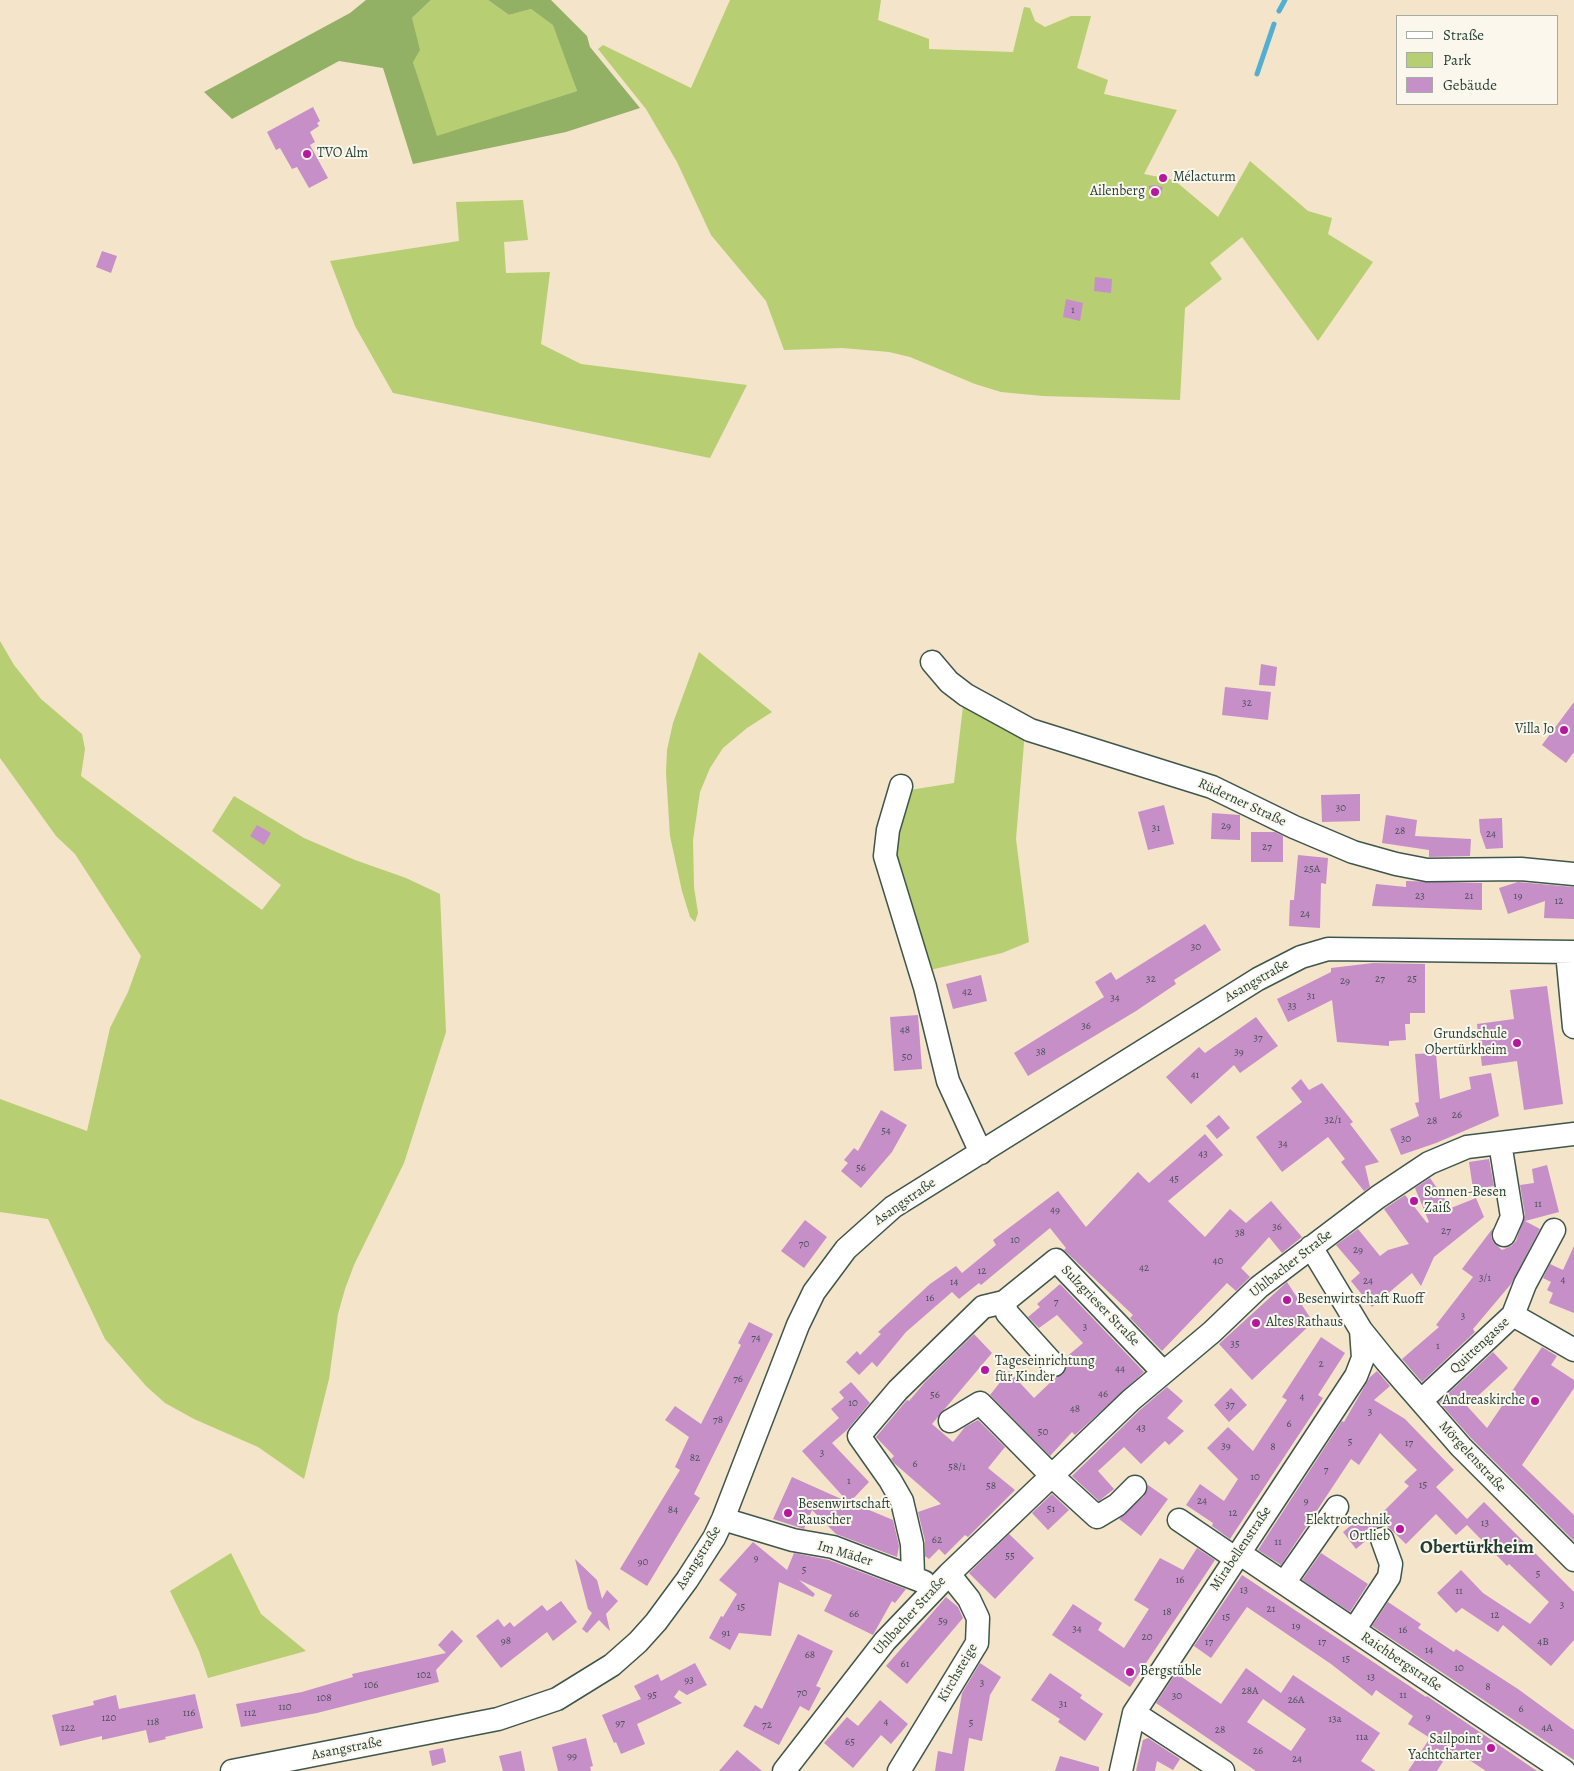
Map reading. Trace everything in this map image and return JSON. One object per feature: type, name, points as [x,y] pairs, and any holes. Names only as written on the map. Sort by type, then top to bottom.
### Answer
[{"type":"street","name":"Rüderner Straße","points":[[932,662],[942,675],[966,695],[1030,730],[1212,786],[1294,827],[1353,852],[1396,864],[1428,870],[1521,869],[1574,874]]},
{"type":"street","points":[[901,786],[888,830],[885,856],[926,987],[948,1082],[981,1153]]},
{"type":"street","name":"Asangstraße","points":[[232,1771],[258,1769],[498,1719],[536,1707],[565,1694],[612,1665],[638,1642],[687,1580],[723,1519],[798,1325],[823,1278],[846,1249],[883,1214],[1258,978],[1301,957],[1328,949],[1570,952]]},
{"type":"street","points":[[1570,952],[1574,1027]]},
{"type":"street","name":"Uhlbacher Straße","points":[[784,1771],[885,1642],[942,1581],[1163,1372],[1212,1332],[1259,1288],[1378,1197],[1429,1163],[1468,1147],[1574,1134]]},
{"type":"street","points":[[1500,1142],[1512,1217],[1504,1235]]},
{"type":"street","name":"Quittengasse","points":[[1421,1401],[1513,1316],[1525,1284],[1554,1230]]},
{"type":"street","name":"Mörgelenstraße","points":[[1311,1247],[1362,1330],[1421,1401],[1461,1447],[1574,1560]]},
{"type":"street","name":"Sulzgrieser Straße","points":[[913,1576],[912,1544],[902,1501],[890,1480],[859,1436],[898,1390],[983,1307],[1004,1302],[1056,1260],[1163,1372]]},
{"type":"street","points":[[1004,1302],[1007,1313],[1054,1365]]},
{"type":"street","points":[[1513,1316],[1574,1350]]},
{"type":"street","name":"Mirabellenstraße","points":[[1121,1771],[1134,1713],[1356,1376],[1363,1358],[1362,1330]]},
{"type":"street","points":[[950,1421],[980,1403],[1052,1476],[1098,1517],[1117,1505],[1135,1487]]},
{"type":"street","points":[[1284,1583],[1337,1507]]},
{"type":"street","name":"Im Mäder","points":[[723,1519],[793,1540],[833,1547],[913,1576],[942,1581]]},
{"type":"street","name":"Raichbergstraße","points":[[1179,1520],[1284,1583],[1564,1771]]},
{"type":"street","points":[[1354,1630],[1389,1577],[1391,1564],[1382,1540]]},
{"type":"street","name":"Kirchsteige","points":[[899,1771],[977,1643],[978,1618],[969,1599],[942,1581]]},
{"type":"street","points":[[1134,1713],[1223,1771]]},
{"type":"green space","points":[[366,0],[431,0],[412,18],[420,50],[413,62],[437,136],[577,91],[553,25],[531,9],[509,15],[488,0],[551,0],[587,36],[590,47],[640,108],[566,132],[413,164],[383,68],[339,61],[232,119],[204,92],[350,13]]},
{"type":"green space","points":[[431,0],[488,0],[509,15],[531,9],[554,25],[577,91],[436,137],[413,62],[412,18]]},
{"type":"green space","points":[[730,0],[881,0],[878,20],[929,39],[929,49],[1013,52],[1024,7],[1030,8],[1035,21],[1045,27],[1071,16],[1091,16],[1077,68],[1108,80],[1104,94],[1177,110],[1144,174],[1174,180],[1218,217],[1250,161],[1308,211],[1332,218],[1328,234],[1373,262],[1318,341],[1242,237],[1210,263],[1222,279],[1185,308],[1180,400],[1043,396],[1001,392],[975,384],[910,357],[889,352],[842,348],[784,350],[766,301],[711,235],[677,162],[646,109],[598,49],[603,45],[691,88]]},
{"type":"green space","points":[[523,200],[528,240],[504,242],[506,273],[550,272],[541,344],[581,364],[747,385],[710,458],[393,393],[355,326],[330,261],[459,241],[456,202]]},
{"type":"green space","points":[[0,641],[14,665],[41,699],[82,734],[85,749],[81,776],[262,910],[281,885],[212,831],[234,796],[304,838],[355,860],[406,878],[440,894],[446,1032],[404,1163],[354,1265],[345,1289],[338,1314],[329,1379],[304,1479],[258,1447],[194,1419],[165,1403],[146,1386],[105,1339],[48,1219],[0,1212],[0,1099],[87,1131],[110,1028],[128,992],[141,956],[75,854],[56,836],[0,758]]},
{"type":"green space","points":[[699,652],[772,712],[747,728],[723,748],[710,768],[700,792],[693,840],[694,887],[698,913],[695,922],[690,917],[682,891],[670,836],[666,773],[667,750],[673,723]]},
{"type":"green space","points":[[964,698],[1025,731],[1016,839],[1029,942],[1002,953],[926,971],[890,857],[903,791],[954,783]]},
{"type":"green space","points":[[231,1553],[261,1614],[306,1651],[208,1678],[199,1651],[170,1591]]},
{"type":"building","points":[[313,107],[320,121],[317,123],[319,126],[310,132],[315,142],[310,145],[328,178],[309,188],[297,167],[292,169],[280,148],[276,150],[267,132]]},
{"type":"building","name":"Ailenberg","points":[[1149,186],[1163,187],[1160,195],[1149,199]]},
{"type":"building","points":[[102,251],[117,256],[111,273],[96,267]]},
{"type":"building","points":[[1095,277],[1112,279],[1111,293],[1094,291]]},
{"type":"building","points":[[1066,299],[1083,303],[1080,321],[1063,317]]},
{"type":"building","points":[[1261,664],[1277,667],[1275,686],[1259,685]]},
{"type":"building","points":[[1225,687],[1271,692],[1268,720],[1222,715]]},
{"type":"building","name":"Villa Jo","points":[[1574,702],[1574,752],[1566,763],[1542,745]]},
{"type":"building","points":[[1360,794],[1360,821],[1322,822],[1321,795]]},
{"type":"building","points":[[1164,805],[1174,844],[1148,850],[1138,812]]},
{"type":"building","points":[[1212,813],[1240,815],[1240,840],[1211,839]]},
{"type":"building","points":[[1386,815],[1417,820],[1415,836],[1471,839],[1470,856],[1429,857],[1429,850],[1382,843]]},
{"type":"building","points":[[1502,818],[1503,848],[1486,849],[1480,832],[1479,819]]},
{"type":"building","points":[[257,825],[271,833],[264,845],[250,836]]},
{"type":"building","points":[[1251,832],[1275,832],[1283,836],[1283,862],[1251,862]]},
{"type":"building","points":[[1298,855],[1328,858],[1326,884],[1321,883],[1320,928],[1289,926],[1290,900],[1294,900]]},
{"type":"building","points":[[1406,881],[1482,883],[1482,910],[1372,906],[1376,884],[1406,887]]},
{"type":"building","points":[[1518,882],[1574,887],[1574,919],[1544,918],[1545,901],[1508,914],[1499,888]]},
{"type":"building","points":[[1205,924],[1221,950],[1174,980],[1176,984],[1136,1011],[1028,1076],[1014,1053],[1104,997],[1095,982],[1111,972],[1116,980]]},
{"type":"building","points":[[1373,963],[1425,964],[1425,1013],[1410,1013],[1410,1024],[1405,1024],[1406,1040],[1389,1041],[1389,1046],[1337,1042],[1332,1000],[1288,1022],[1277,999],[1331,972],[1331,968]]},
{"type":"building","points":[[981,975],[987,1001],[953,1009],[946,984]]},
{"type":"building","name":"Grundschule Obertürkheim","points":[[1547,986],[1563,1104],[1524,1110],[1517,1061],[1482,1066],[1477,1024],[1514,1019],[1510,990]]},
{"type":"building","points":[[918,1015],[922,1069],[894,1071],[890,1017]]},
{"type":"building","points":[[1256,1017],[1278,1046],[1240,1073],[1234,1065],[1191,1104],[1166,1077],[1199,1047],[1205,1053]]},
{"type":"building","points":[[1436,1053],[1440,1099],[1471,1089],[1469,1077],[1491,1073],[1499,1116],[1436,1143],[1401,1155],[1390,1129],[1419,1116],[1415,1103],[1419,1102],[1415,1054]]},
{"type":"building","points":[[1301,1079],[1309,1090],[1322,1083],[1353,1122],[1350,1124],[1379,1162],[1365,1166],[1370,1187],[1364,1191],[1341,1162],[1345,1159],[1328,1137],[1282,1172],[1256,1137],[1302,1102],[1291,1088]]},
{"type":"building","points":[[881,1110],[907,1125],[892,1152],[861,1188],[841,1171],[848,1163],[844,1160],[854,1148],[858,1151]]},
{"type":"building","points":[[1219,1115],[1230,1128],[1217,1139],[1206,1126]]},
{"type":"building","points":[[1205,1134],[1223,1155],[1168,1201],[1205,1237],[1230,1209],[1246,1223],[1271,1201],[1302,1237],[1282,1253],[1269,1237],[1241,1268],[1250,1277],[1236,1291],[1227,1283],[1162,1351],[1130,1318],[1133,1315],[1064,1250],[1066,1248],[1050,1228],[981,1285],[979,1283],[959,1299],[952,1292],[906,1332],[877,1367],[872,1362],[859,1375],[846,1362],[857,1351],[860,1355],[881,1334],[878,1332],[930,1284],[956,1266],[962,1273],[996,1245],[993,1240],[1058,1191],[1086,1227],[1138,1172],[1149,1183]]},
{"type":"building","points":[[1489,1159],[1494,1186],[1473,1189],[1469,1162]]},
{"type":"building","points":[[1547,1165],[1559,1212],[1525,1221],[1540,1229],[1511,1284],[1473,1329],[1475,1332],[1422,1382],[1402,1359],[1439,1327],[1436,1325],[1473,1277],[1462,1269],[1493,1228],[1491,1236],[1493,1242],[1502,1250],[1511,1246],[1516,1241],[1525,1215],[1520,1185],[1534,1183],[1532,1169]]},
{"type":"building","points":[[1430,1178],[1451,1208],[1476,1198],[1484,1217],[1434,1257],[1421,1286],[1412,1273],[1372,1307],[1351,1281],[1360,1273],[1336,1245],[1358,1229],[1380,1256],[1388,1250],[1409,1244],[1384,1209],[1405,1195],[1427,1223],[1429,1222],[1415,1188]]},
{"type":"building","points":[[805,1220],[827,1237],[804,1268],[781,1251]]},
{"type":"building","points":[[1574,1246],[1574,1313],[1549,1303],[1553,1293],[1547,1290],[1551,1282],[1543,1278],[1550,1264],[1563,1270]]},
{"type":"building","points":[[1287,1282],[1313,1322],[1252,1380],[1219,1344]]},
{"type":"building","points":[[1060,1284],[1144,1372],[1075,1435],[1072,1432],[1050,1456],[990,1395],[1009,1371],[1034,1398],[1055,1378],[1063,1374],[1067,1366],[1065,1358],[1083,1343],[1057,1315],[1039,1328],[1028,1317],[1040,1307],[1037,1304]]},
{"type":"building","points":[[749,1322],[773,1334],[694,1494],[700,1498],[647,1586],[620,1569],[680,1470],[675,1467],[689,1437],[665,1420],[675,1406],[701,1424],[741,1345],[738,1343]]},
{"type":"building","points":[[974,1334],[992,1353],[932,1424],[953,1442],[965,1427],[978,1420],[1005,1447],[988,1468],[1015,1490],[968,1537],[965,1535],[945,1555],[939,1549],[929,1559],[925,1556],[925,1541],[918,1512],[941,1504],[894,1463],[891,1459],[894,1456],[876,1437],[907,1400],[909,1401],[926,1381]]},
{"type":"building","points":[[1321,1337],[1345,1353],[1318,1395],[1323,1398],[1230,1539],[1212,1526],[1213,1523],[1186,1505],[1200,1484],[1224,1501],[1238,1479],[1207,1448],[1228,1427],[1253,1451],[1287,1400],[1282,1397]]},
{"type":"building","points":[[1542,1347],[1557,1356],[1551,1365],[1574,1380],[1574,1388],[1522,1465],[1574,1515],[1574,1541],[1471,1438],[1439,1402],[1493,1352],[1508,1368],[1467,1406],[1487,1428]]},
{"type":"building","points":[[1377,1371],[1390,1386],[1374,1400],[1405,1419],[1454,1470],[1436,1487],[1467,1519],[1484,1502],[1574,1592],[1574,1640],[1551,1666],[1503,1625],[1498,1632],[1462,1608],[1456,1613],[1437,1593],[1461,1570],[1483,1593],[1530,1624],[1549,1602],[1509,1564],[1507,1566],[1467,1525],[1456,1535],[1436,1514],[1406,1544],[1378,1517],[1409,1486],[1404,1482],[1417,1470],[1380,1433],[1359,1465],[1351,1459],[1281,1565],[1258,1550],[1342,1421],[1344,1422],[1370,1377]]},
{"type":"building","points":[[851,1382],[870,1403],[847,1430],[832,1443],[869,1482],[850,1502],[893,1520],[899,1546],[897,1557],[836,1534],[812,1510],[804,1529],[773,1519],[792,1477],[848,1502],[802,1451],[839,1418],[831,1409],[844,1398],[839,1392]]},
{"type":"building","points":[[1167,1387],[1183,1401],[1167,1418],[1184,1431],[1169,1445],[1165,1441],[1141,1464],[1124,1447],[1098,1471],[1114,1489],[1099,1501],[1072,1476],[1140,1410]]},
{"type":"building","points":[[1231,1388],[1247,1405],[1229,1422],[1214,1405]]},
{"type":"building","points":[[1148,1485],[1168,1499],[1141,1536],[1119,1519],[1144,1496]]},
{"type":"building","points":[[1052,1494],[1069,1510],[1048,1530],[1032,1513]]},
{"type":"building","points":[[1367,1512],[1379,1526],[1372,1530],[1369,1538],[1356,1549],[1343,1532]]},
{"type":"building","points":[[1009,1534],[1034,1558],[995,1599],[969,1573]]},
{"type":"building","points":[[753,1542],[787,1570],[794,1553],[829,1560],[906,1589],[895,1603],[892,1601],[873,1635],[824,1611],[832,1595],[799,1580],[815,1594],[813,1597],[779,1582],[771,1636],[739,1633],[730,1650],[709,1638],[721,1616],[723,1617],[737,1594],[719,1580]]},
{"type":"building","points":[[1197,1548],[1215,1560],[1130,1687],[1052,1635],[1073,1604],[1102,1623],[1098,1630],[1124,1648],[1149,1609],[1134,1600],[1160,1558],[1183,1570]]},
{"type":"building","points":[[1321,1553],[1368,1584],[1350,1612],[1302,1580]]},
{"type":"building","points":[[575,1559],[597,1580],[602,1599],[607,1590],[618,1601],[606,1614],[610,1631],[599,1620],[587,1633],[582,1629],[592,1613],[588,1609]]},
{"type":"building","points":[[1242,1575],[1427,1696],[1537,1771],[1486,1771],[1457,1752],[1452,1759],[1447,1755],[1437,1771],[1408,1771],[1430,1738],[1408,1724],[1413,1716],[1376,1690],[1372,1696],[1331,1664],[1247,1607],[1211,1658],[1194,1646]]},
{"type":"building","points":[[946,1597],[958,1607],[963,1618],[907,1684],[886,1666]]},
{"type":"building","points":[[561,1601],[577,1622],[553,1641],[547,1632],[501,1668],[476,1636],[498,1619],[504,1627],[510,1622],[514,1627],[542,1605],[547,1611]]},
{"type":"building","points":[[1388,1602],[1421,1624],[1418,1628],[1454,1652],[1456,1649],[1518,1689],[1574,1730],[1574,1760],[1372,1626]]},
{"type":"building","points":[[452,1630],[463,1641],[436,1670],[439,1682],[317,1713],[241,1727],[236,1704],[302,1692],[353,1677],[352,1674],[446,1653],[438,1645]]},
{"type":"building","points":[[798,1634],[833,1651],[816,1686],[821,1688],[809,1711],[800,1706],[779,1745],[743,1726],[755,1705],[762,1709]]},
{"type":"building","points":[[695,1663],[707,1685],[687,1695],[679,1690],[674,1697],[682,1703],[637,1724],[645,1744],[621,1754],[602,1715],[641,1699],[634,1686],[658,1674],[661,1681]]},
{"type":"building","points":[[980,1663],[1001,1677],[990,1695],[982,1741],[969,1738],[964,1771],[935,1771],[938,1751],[952,1754],[962,1693]]},
{"type":"building","points":[[1246,1668],[1281,1693],[1293,1675],[1380,1733],[1361,1761],[1376,1771],[1256,1771],[1156,1703],[1176,1673],[1221,1704]],"holes":[[[1263,1699],[1306,1729],[1291,1751],[1247,1722]]]},
{"type":"building","points":[[1050,1673],[1082,1695],[1080,1698],[1103,1714],[1085,1741],[1058,1722],[1060,1719],[1031,1700]]},
{"type":"building","points":[[195,1694],[203,1728],[149,1743],[146,1730],[102,1740],[102,1736],[60,1746],[52,1715],[94,1705],[93,1701],[116,1695],[119,1709]]},
{"type":"building","points":[[880,1700],[908,1724],[891,1744],[881,1735],[853,1768],[824,1743],[847,1717],[858,1726]]},
{"type":"building","points":[[586,1738],[593,1766],[590,1767],[591,1771],[558,1771],[552,1747]]},
{"type":"building","points":[[1148,1738],[1180,1759],[1173,1770],[1157,1761],[1155,1771],[1136,1771],[1143,1740]]},
{"type":"building","points":[[443,1748],[446,1762],[432,1766],[429,1751]]},
{"type":"building","points":[[737,1750],[762,1771],[719,1771]]},
{"type":"building","points":[[521,1751],[525,1771],[503,1771],[499,1756]]},
{"type":"building","points":[[1060,1756],[1099,1767],[1099,1771],[1055,1771]]},
{"type":"waterway","points":[[1279,11],[1285,0]]},
{"type":"waterway","points":[[1257,74],[1274,24]]},
{"type":"place","name":"TVO Alm","points":[[307,154]]},
{"type":"place","name":"Mélacturm","points":[[1163,178]]},
{"type":"place","name":"Ailenberg","points":[[1155,192]]},
{"type":"place","name":"Villa Jo","points":[[1564,730]]},
{"type":"place","name":"Grundschule Obertürkheim","points":[[1517,1043]]},
{"type":"place","name":"Sonnen-Besen Zaiß","points":[[1414,1201]]},
{"type":"place","name":"Besenwirtschaft Ruoff","points":[[1287,1300]]},
{"type":"place","name":"Altes Rathaus","points":[[1256,1323]]},
{"type":"place","name":"Tageseinrichtung für Kinder","points":[[985,1370]]},
{"type":"place","name":"Andreaskirche","points":[[1535,1401]]},
{"type":"place","name":"Besenwirtschaft Rauscher","points":[[788,1513]]},
{"type":"place","name":"Elektrotechnik Ortlieb","points":[[1400,1529]]},
{"type":"place","name":"Bergstüble","points":[[1130,1672]]},
{"type":"place","name":"Sailpoint Yachtcharter","points":[[1491,1748]]},
{"type":"district","name":"Obertürkheim","points":[[1477,1548]]}]
